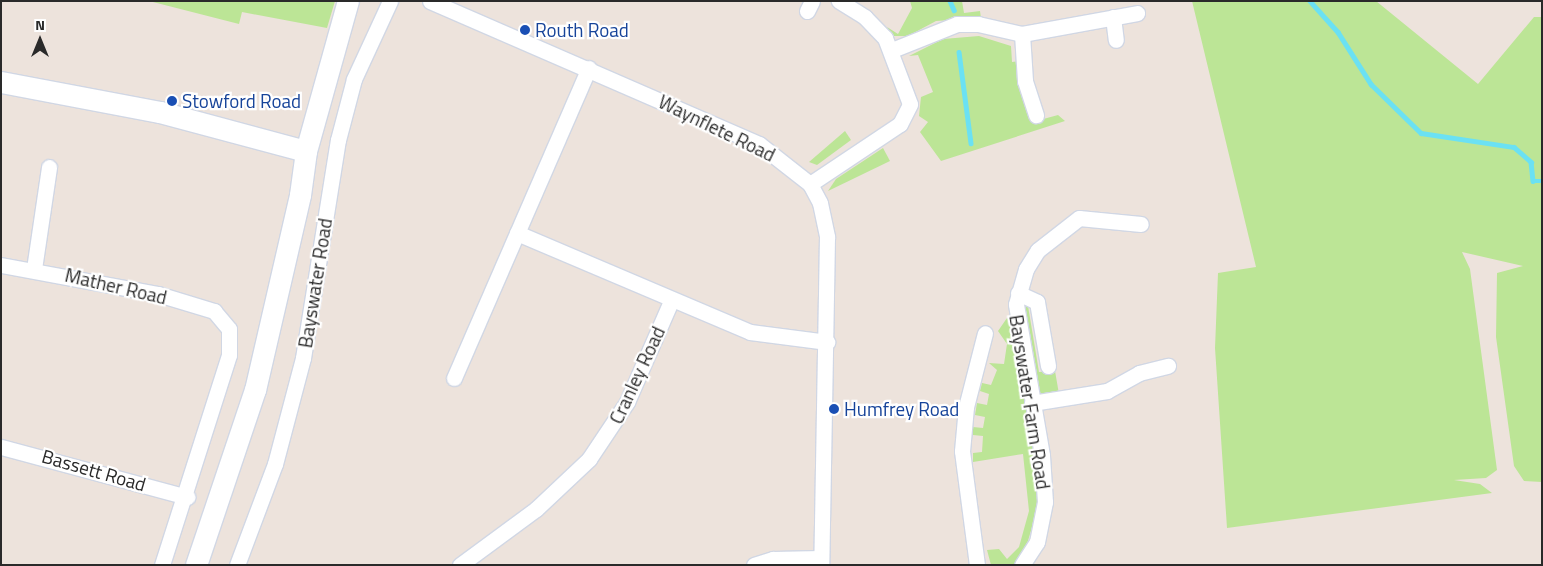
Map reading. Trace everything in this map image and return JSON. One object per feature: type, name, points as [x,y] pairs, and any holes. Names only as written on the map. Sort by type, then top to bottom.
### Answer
[{"type":"street","name":"Bayswater Road","points":[[196,565],[255,390],[300,195],[306,151],[348,1]]},
{"type":"street","name":"Bayswater Road","points":[[237,565],[275,464],[303,358],[338,140],[350,97],[390,1]]},
{"type":"street","name":"Waynflete Road","points":[[430,1],[589,68],[759,144],[810,184],[826,220],[827,342],[821,561]]},
{"type":"street","points":[[810,184],[890,132],[907,115],[908,91],[892,50],[871,22],[840,1]]},
{"type":"street","points":[[892,50],[957,24],[978,24],[1022,34],[1137,13]]},
{"type":"street","points":[[1113,17],[1116,40]]},
{"type":"street","points":[[1022,34],[1025,81],[1036,115]]},
{"type":"street","points":[[454,378],[589,68]]},
{"type":"street","points":[[1,82],[160,112],[306,151]]},
{"type":"street","points":[[34,268],[49,168]]},
{"type":"street","name":"Bayswater Farm Road","points":[[1022,565],[1037,542],[1045,502],[1042,455],[1016,304],[1026,268],[1038,250],[1079,218],[1140,224]]},
{"type":"street","points":[[517,233],[762,336],[827,342]]},
{"type":"street","name":"Mather Road","points":[[1,265],[34,268],[158,294],[214,311],[225,322],[231,346],[186,497]]},
{"type":"street","name":"Bayswater Farm Road","points":[[1018,293],[1037,302],[1048,366]]},
{"type":"street","name":"Cranley Road","points":[[460,565],[543,504],[589,459],[627,402],[672,299]]},
{"type":"street","points":[[977,565],[962,451],[966,406],[988,343]]},
{"type":"street","points":[[1032,403],[1107,391],[1139,373],[1168,366]]},
{"type":"street","name":"Bassett Road","points":[[1,447],[186,497]]},
{"type":"street","points":[[162,565],[186,497]]},
{"type":"street","points":[[754,565],[774,559],[821,561]]},
{"type":"green space","points":[[149,1],[335,1],[327,28],[242,12],[239,24]]},
{"type":"green space","points":[[910,1],[962,1],[964,13],[980,11],[981,18],[936,21],[908,36],[893,36],[887,27],[898,34],[912,8]]},
{"type":"green space","points":[[1192,1],[1376,1],[1478,84],[1534,17],[1542,17],[1542,482],[1524,481],[1514,466],[1496,337],[1497,273],[1523,266],[1462,252],[1470,269],[1497,470],[1486,478],[1454,480],[1480,484],[1492,493],[1227,528],[1215,348],[1218,273],[1256,267]]},
{"type":"green space","points":[[979,36],[1011,46],[1012,62],[1020,61],[1036,121],[1058,115],[1065,121],[941,161],[920,132],[928,122],[919,116],[921,97],[933,92],[918,55],[909,56],[943,39]]},
{"type":"green space","points":[[845,131],[851,140],[817,165],[809,162]]},
{"type":"green space","points":[[883,148],[890,161],[828,191],[836,179]]},
{"type":"green space","points":[[1027,300],[1039,372],[1055,371],[1059,394],[1035,394],[1022,305]]},
{"type":"green space","points":[[1007,318],[1014,325],[1036,456],[1039,504],[1024,554],[1014,565],[991,565],[987,550],[999,549],[1007,559],[1019,547],[1029,511],[1023,454],[973,462],[973,453],[982,452],[983,436],[973,435],[973,427],[983,428],[985,417],[975,415],[977,403],[987,405],[989,394],[980,391],[982,383],[991,385],[997,370],[989,363],[1004,364],[1007,344],[998,331]]},
{"type":"waterway","points":[[950,1],[954,10]]},
{"type":"waterway","points":[[1310,1],[1338,32],[1371,84],[1421,133],[1514,147],[1531,162],[1533,181],[1542,181]]},
{"type":"waterway","points":[[959,52],[971,143]]},
{"type":"place","name":"Routh Road","points":[[525,30]]},
{"type":"place","name":"Stowford Road","points":[[172,101]]},
{"type":"place","name":"Humfrey Road","points":[[834,409]]}]
